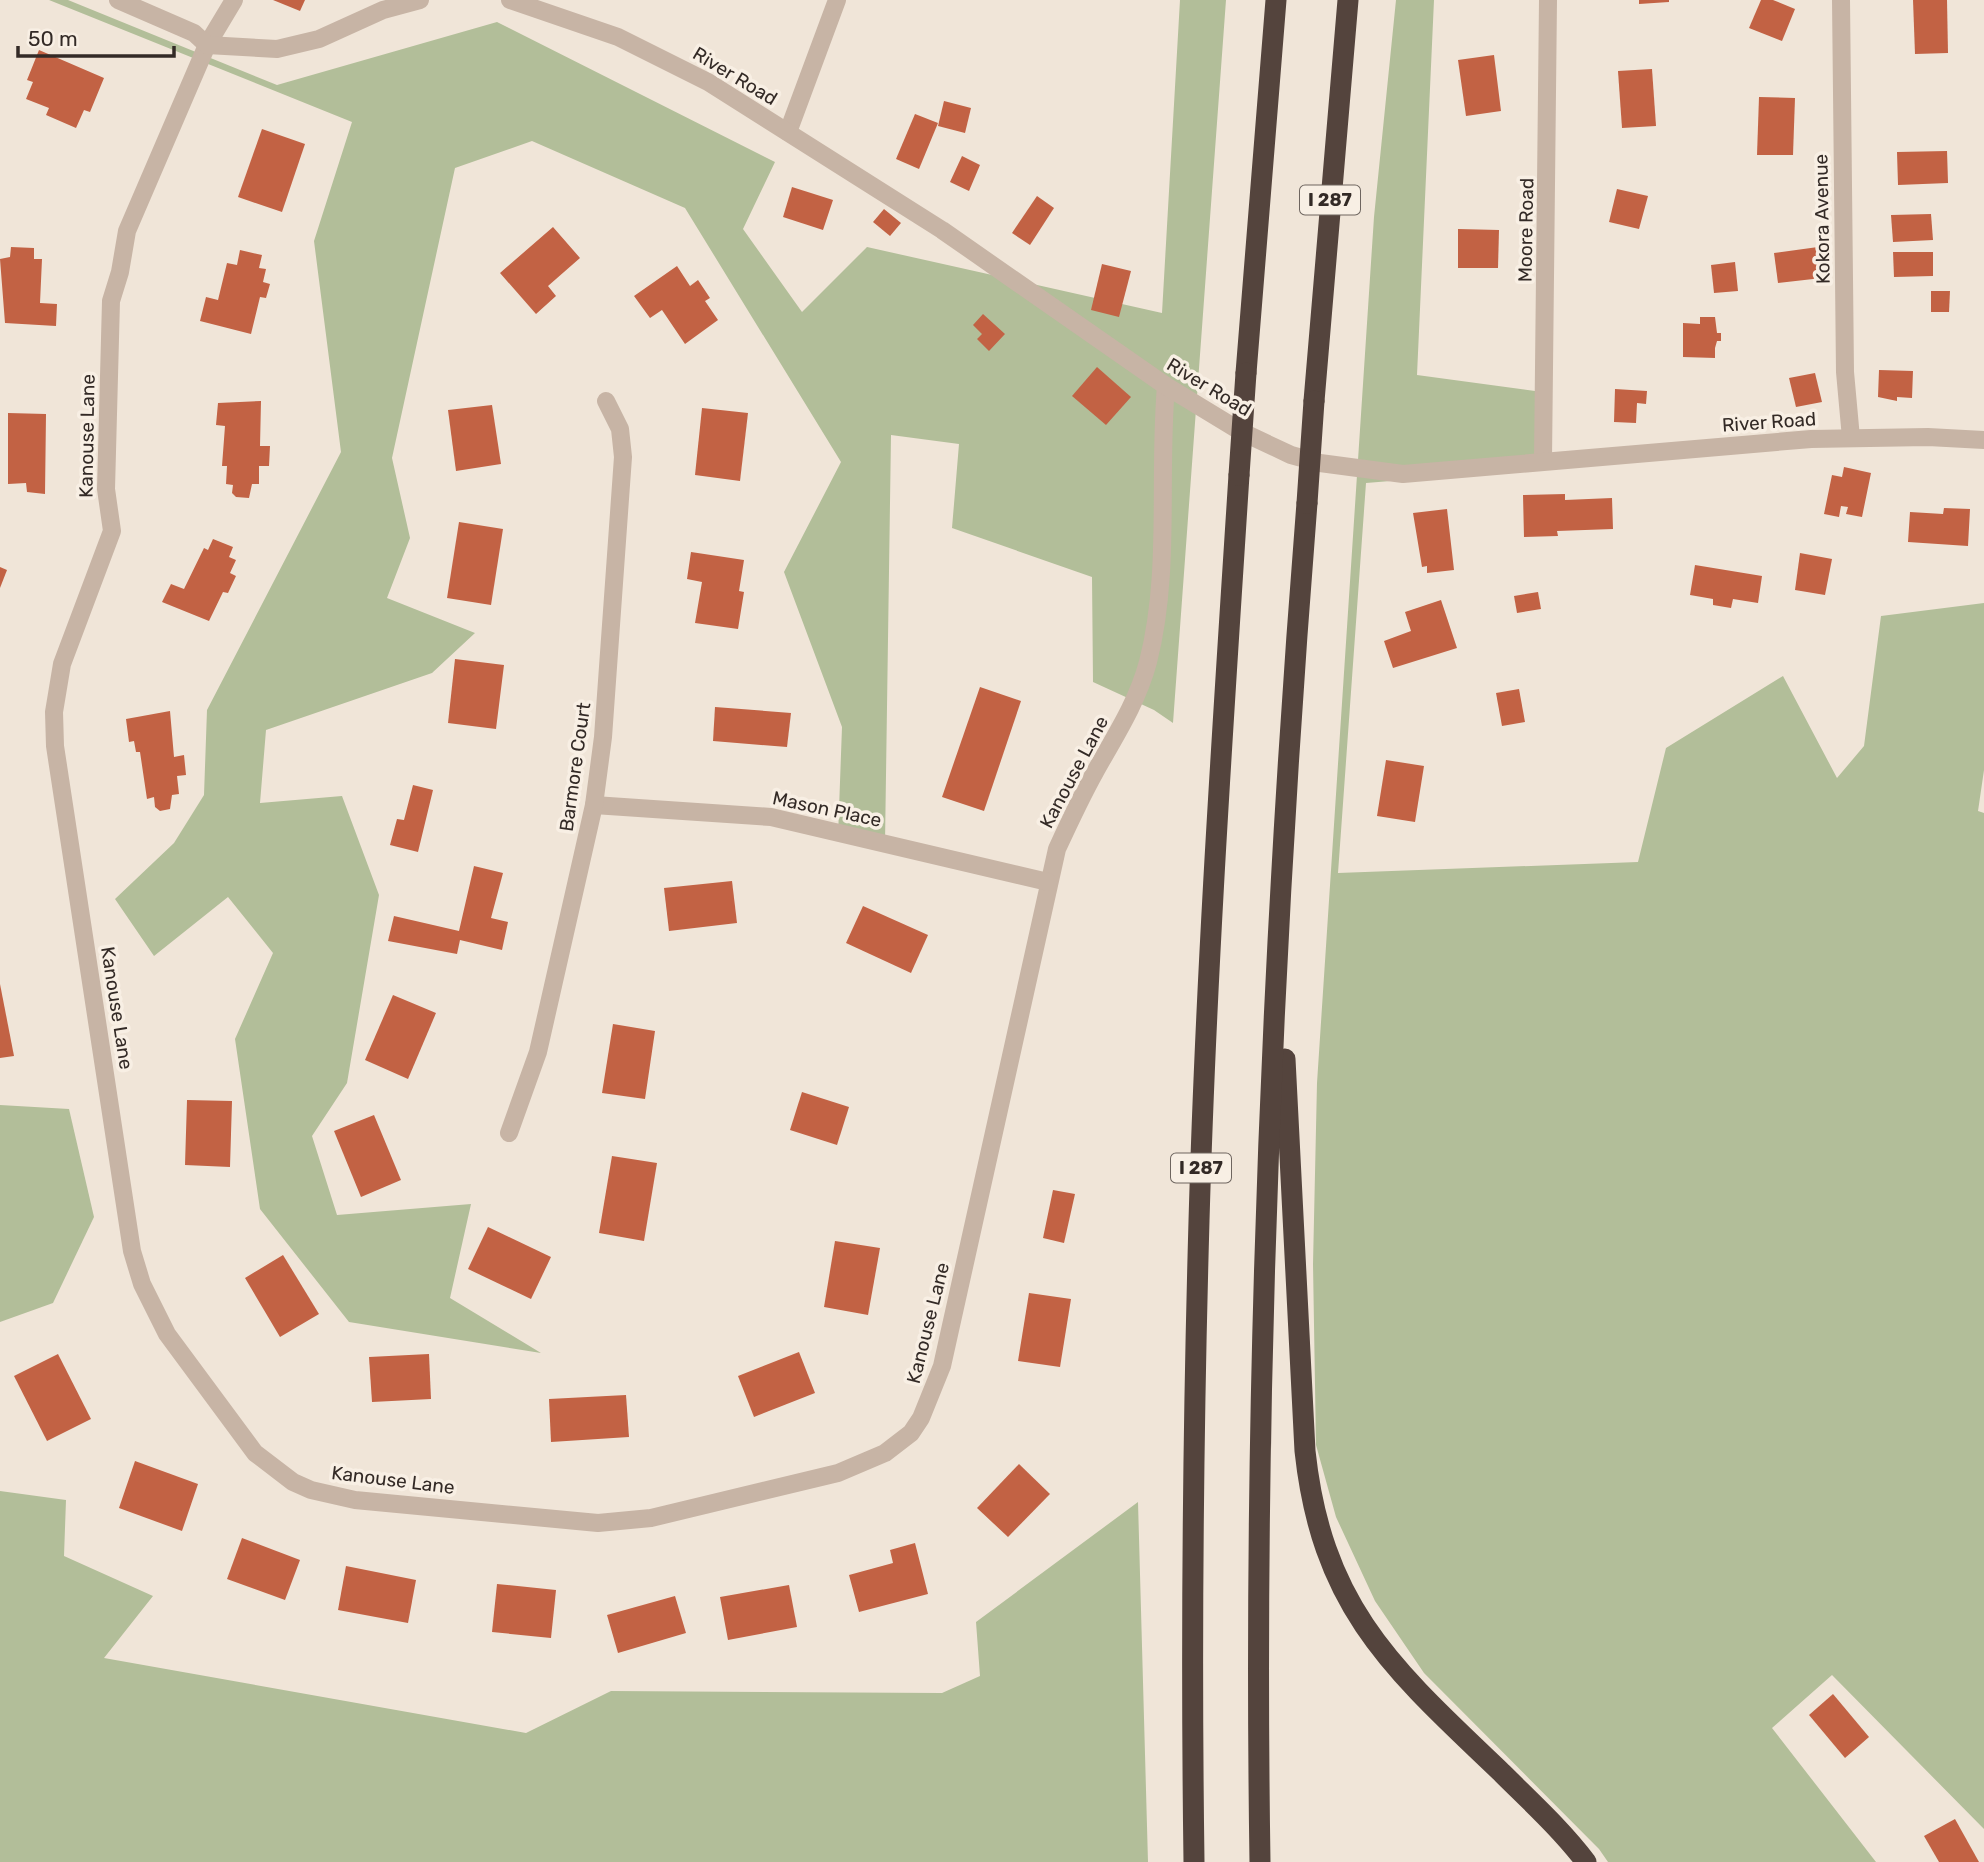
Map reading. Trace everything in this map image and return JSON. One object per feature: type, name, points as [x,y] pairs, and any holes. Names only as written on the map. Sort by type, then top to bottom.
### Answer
[{"type":"highway","name":"I 287","points":[[1194,1862],[1193,1525],[1199,1218],[1214,887],[1239,475],[1276,0]]},
{"type":"highway","name":"I 287","points":[[1260,1862],[1259,1525],[1266,1220],[1279,918],[1314,401],[1348,0]]},
{"type":"highway","points":[[1279,918],[1299,1381],[1309,1493],[1316,1526],[1340,1585],[1389,1661],[1552,1822],[1586,1862]]},
{"type":"street","points":[[118,0],[194,33],[207,45],[249,48],[292,47],[319,39],[383,10],[420,0]]},
{"type":"street","name":"Kanouse Lane","points":[[234,0],[207,45],[127,231],[120,272],[110,301],[106,489],[112,531],[62,664],[54,712],[55,746],[132,1251],[142,1284],[167,1334],[255,1453],[293,1482],[336,1497],[598,1523],[651,1518],[862,1465],[899,1444],[921,1418],[942,1366],[1057,849],[1075,808],[1121,730],[1148,663],[1157,621],[1163,530],[1162,434],[1166,386]]},
{"type":"street","name":"River Road","points":[[510,0],[593,28],[657,55],[708,82],[942,230],[1166,386],[1267,445],[1320,463],[1403,474],[1543,460],[1851,438],[1928,437],[1984,440]]},
{"type":"street","points":[[788,132],[837,0]]},
{"type":"street","name":"Moore Road","points":[[1543,460],[1548,0]]},
{"type":"street","name":"Kokora Avenue","points":[[1841,0],[1845,372],[1851,438]]},
{"type":"street","name":"Barmore Court","points":[[509,1133],[538,1052],[594,805],[603,737],[623,457],[620,429],[606,401]]},
{"type":"street","name":"Mason Place","points":[[594,805],[771,817],[1048,882]]},
{"type":"green space","points":[[49,0],[68,0],[277,85],[497,22],[775,162],[743,229],[802,312],[867,247],[1162,313],[1180,0],[1226,0],[1173,723],[1154,710],[1093,682],[1092,577],[952,528],[959,444],[891,435],[885,843],[838,837],[842,727],[784,572],[841,462],[685,208],[532,141],[455,168],[392,458],[410,538],[387,598],[475,633],[432,673],[266,730],[260,803],[342,796],[379,895],[347,1083],[312,1136],[337,1215],[471,1204],[450,1298],[541,1353],[349,1322],[260,1209],[235,1039],[273,953],[228,897],[154,956],[115,899],[174,843],[204,795],[207,710],[341,452],[314,241],[352,122]]},
{"type":"green space","points":[[1396,0],[1434,0],[1417,375],[1535,391],[1538,469],[1366,483],[1338,873],[1638,862],[1666,748],[1783,676],[1837,778],[1864,746],[1881,616],[1984,603],[1984,770],[1978,811],[1984,813],[1984,1829],[1832,1675],[1772,1728],[1876,1862],[1608,1862],[1599,1849],[1424,1673],[1375,1601],[1336,1517],[1316,1445],[1313,1264],[1317,1083],[1374,217]]},
{"type":"green space","points":[[0,1105],[69,1109],[94,1217],[53,1303],[0,1322]]},
{"type":"green space","points":[[0,1491],[66,1500],[64,1556],[153,1596],[104,1658],[526,1733],[611,1691],[942,1693],[980,1676],[976,1622],[1138,1502],[1148,1862],[0,1862]]},
{"type":"building","points":[[273,0],[305,0],[300,11]]},
{"type":"building","points":[[1639,0],[1669,0],[1669,2],[1639,4]]},
{"type":"building","points":[[1761,0],[1773,0],[1795,9],[1782,41],[1749,28]]},
{"type":"building","points":[[1913,0],[1947,0],[1948,53],[1915,54]]},
{"type":"building","points":[[39,50],[104,78],[90,112],[84,110],[76,128],[46,115],[49,108],[26,99],[33,82],[27,80]]},
{"type":"building","points":[[1494,55],[1501,111],[1466,116],[1458,60]]},
{"type":"building","points":[[1652,69],[1656,126],[1622,128],[1618,71]]},
{"type":"building","points":[[1759,97],[1795,98],[1793,155],[1757,155]]},
{"type":"building","points":[[944,101],[971,108],[965,133],[938,126]]},
{"type":"building","points":[[915,114],[938,123],[919,169],[896,159]]},
{"type":"building","points":[[262,129],[305,144],[282,212],[238,197]]},
{"type":"building","points":[[1947,151],[1948,183],[1898,185],[1897,152]]},
{"type":"building","points":[[962,156],[980,165],[969,191],[950,182]]},
{"type":"building","points":[[792,187],[833,200],[823,230],[783,217]]},
{"type":"building","points":[[1617,189],[1648,196],[1639,229],[1609,222]]},
{"type":"building","points":[[1037,196],[1054,208],[1030,245],[1012,233]]},
{"type":"building","points":[[884,209],[901,223],[890,236],[873,222]]},
{"type":"building","points":[[1931,214],[1933,240],[1893,242],[1891,215]]},
{"type":"building","points":[[553,227],[580,258],[548,286],[556,296],[536,314],[500,273]]},
{"type":"building","points":[[1458,229],[1499,230],[1498,268],[1458,268]]},
{"type":"building","points":[[11,247],[34,248],[34,259],[42,259],[40,303],[57,304],[56,326],[5,323],[0,259],[10,257]]},
{"type":"building","points":[[1818,247],[1822,278],[1778,283],[1774,253]]},
{"type":"building","points":[[240,250],[262,255],[259,268],[266,269],[263,282],[270,284],[266,298],[260,297],[251,334],[200,321],[206,297],[218,300],[227,263],[237,265]]},
{"type":"building","points":[[1893,252],[1933,252],[1933,276],[1894,277]]},
{"type":"building","points":[[1735,262],[1738,291],[1714,293],[1711,265]]},
{"type":"building","points":[[1102,264],[1131,271],[1119,317],[1091,310]]},
{"type":"building","points":[[677,266],[690,286],[698,280],[710,298],[705,301],[718,320],[685,344],[662,310],[650,318],[634,296]]},
{"type":"building","points":[[1931,291],[1950,291],[1949,312],[1931,312]]},
{"type":"building","points":[[983,314],[1005,334],[989,351],[977,339],[982,334],[973,325]]},
{"type":"building","points":[[1700,317],[1715,317],[1717,333],[1721,333],[1721,341],[1717,341],[1715,348],[1715,358],[1683,357],[1683,323],[1700,324]]},
{"type":"building","points":[[1097,367],[1131,397],[1106,425],[1072,396]]},
{"type":"building","points":[[1879,370],[1913,371],[1912,398],[1897,397],[1897,401],[1878,397]]},
{"type":"building","points":[[1815,373],[1822,402],[1796,407],[1789,378]]},
{"type":"building","points":[[1615,389],[1647,391],[1646,404],[1637,403],[1636,423],[1614,422]]},
{"type":"building","points":[[261,401],[260,446],[270,446],[269,466],[259,466],[259,484],[252,484],[249,498],[236,497],[232,493],[233,485],[226,484],[227,466],[222,466],[225,426],[216,425],[218,403]]},
{"type":"building","points":[[492,405],[501,464],[456,471],[448,410]]},
{"type":"building","points":[[702,408],[748,413],[740,481],[695,475]]},
{"type":"building","points":[[8,413],[46,414],[45,494],[27,492],[26,483],[8,484]]},
{"type":"building","points":[[1844,467],[1871,473],[1862,517],[1846,514],[1848,507],[1841,506],[1839,517],[1824,514],[1832,475],[1842,477]]},
{"type":"building","points":[[1565,494],[1565,500],[1612,498],[1613,529],[1557,531],[1558,536],[1524,537],[1523,495]]},
{"type":"building","points":[[1944,508],[1970,509],[1968,546],[1908,542],[1910,512],[1943,514]]},
{"type":"building","points":[[1447,509],[1454,570],[1427,573],[1427,566],[1422,567],[1413,513]]},
{"type":"building","points":[[459,522],[503,529],[491,605],[447,598]]},
{"type":"building","points":[[213,539],[233,547],[229,557],[236,560],[230,573],[236,576],[228,593],[223,592],[209,621],[162,602],[171,584],[184,589],[204,548],[208,550]]},
{"type":"building","points":[[691,552],[744,560],[739,591],[744,592],[738,629],[695,623],[702,582],[687,579]]},
{"type":"building","points":[[1800,553],[1832,559],[1825,595],[1795,590]]},
{"type":"building","points":[[1695,565],[1762,576],[1758,603],[1733,599],[1731,608],[1713,605],[1713,599],[1690,595]]},
{"type":"building","points":[[0,567],[7,570],[0,588]]},
{"type":"building","points":[[1538,592],[1541,609],[1517,613],[1514,596]]},
{"type":"building","points":[[1441,600],[1457,648],[1393,668],[1384,641],[1411,631],[1405,612]]},
{"type":"building","points":[[455,659],[504,665],[496,729],[448,723]]},
{"type":"building","points":[[980,687],[1021,701],[984,811],[942,797]]},
{"type":"building","points":[[1519,689],[1525,722],[1502,726],[1496,693]]},
{"type":"building","points":[[715,707],[791,713],[787,747],[713,741]]},
{"type":"building","points":[[170,711],[174,757],[184,755],[186,775],[177,776],[179,794],[172,795],[170,809],[160,811],[155,807],[154,797],[147,799],[140,752],[136,752],[134,741],[129,742],[126,719]]},
{"type":"building","points":[[1386,760],[1424,766],[1415,822],[1377,816]]},
{"type":"building","points":[[413,785],[433,790],[418,852],[390,845],[397,819],[404,820]]},
{"type":"building","points":[[474,866],[503,873],[491,918],[508,922],[502,950],[460,940],[457,954],[388,941],[394,916],[459,931]]},
{"type":"building","points":[[732,881],[737,923],[669,931],[664,888]]},
{"type":"building","points":[[863,906],[928,935],[911,973],[846,943]]},
{"type":"building","points":[[0,984],[14,1056],[0,1058]]},
{"type":"building","points":[[393,995],[436,1013],[408,1079],[365,1060]]},
{"type":"building","points":[[613,1024],[655,1031],[645,1099],[602,1093]]},
{"type":"building","points":[[802,1092],[849,1107],[837,1145],[790,1130]]},
{"type":"building","points":[[187,1100],[232,1101],[230,1167],[185,1165]]},
{"type":"building","points":[[374,1115],[401,1180],[361,1197],[334,1131]]},
{"type":"building","points":[[612,1156],[657,1163],[644,1241],[599,1233]]},
{"type":"building","points":[[1053,1190],[1075,1194],[1064,1243],[1043,1238]]},
{"type":"building","points":[[488,1227],[551,1257],[531,1299],[468,1269]]},
{"type":"building","points":[[835,1241],[880,1248],[868,1315],[824,1307]]},
{"type":"building","points":[[283,1255],[319,1314],[280,1337],[245,1278]]},
{"type":"building","points":[[1029,1293],[1071,1299],[1060,1367],[1018,1361]]},
{"type":"building","points":[[799,1352],[815,1393],[754,1417],[738,1376]]},
{"type":"building","points":[[58,1354],[91,1419],[47,1441],[14,1376]]},
{"type":"building","points":[[429,1354],[431,1399],[372,1402],[369,1357]]},
{"type":"building","points":[[626,1395],[629,1437],[551,1442],[549,1399]]},
{"type":"building","points":[[135,1461],[198,1484],[182,1531],[119,1508]]},
{"type":"building","points":[[1019,1464],[1050,1494],[1008,1537],[977,1508]]},
{"type":"building","points":[[242,1538],[300,1560],[285,1600],[227,1579]]},
{"type":"building","points":[[915,1543],[928,1594],[859,1612],[849,1575],[893,1563],[890,1550]]},
{"type":"building","points":[[346,1566],[416,1580],[408,1623],[338,1610]]},
{"type":"building","points":[[497,1584],[556,1590],[551,1638],[492,1632]]},
{"type":"building","points":[[789,1585],[797,1627],[728,1640],[720,1597]]},
{"type":"building","points":[[675,1596],[686,1633],[618,1653],[607,1615]]},
{"type":"building","points":[[1833,1694],[1869,1737],[1845,1758],[1809,1715]]},
{"type":"building","points":[[1955,1819],[1979,1862],[1939,1862],[1924,1836]]}]
